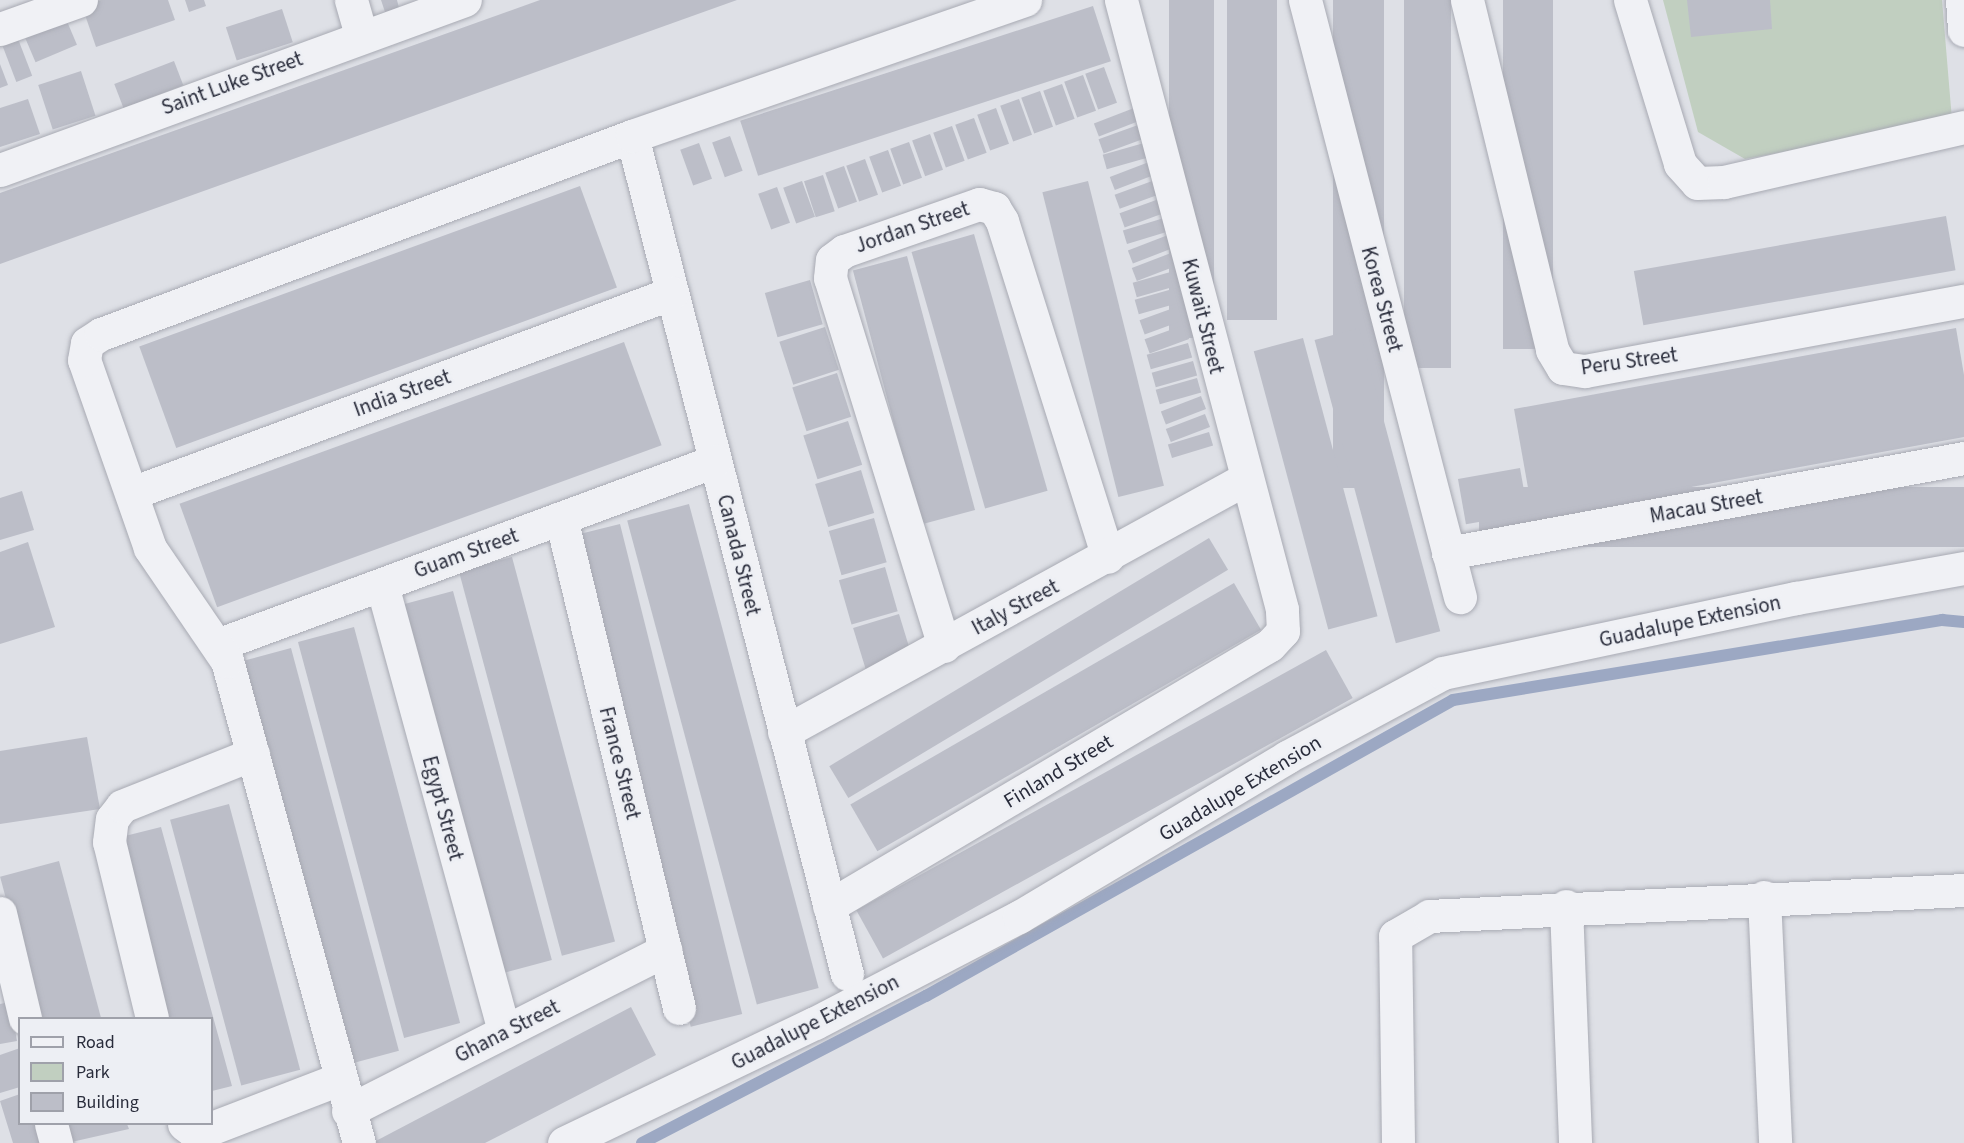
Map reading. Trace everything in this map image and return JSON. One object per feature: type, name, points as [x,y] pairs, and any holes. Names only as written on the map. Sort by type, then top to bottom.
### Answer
[{"type":"street","points":[[0,29],[81,0]]},
{"type":"street","points":[[351,0],[361,35]]},
{"type":"street","name":"Saint Luke Street","points":[[0,170],[361,35],[465,0]]},
{"type":"street","points":[[358,1143],[227,661],[150,548],[84,360],[87,343],[101,334],[632,136],[1025,0]]},
{"type":"street","name":"Kuwait Street","points":[[1121,0],[1245,479],[1282,609],[1283,631]]},
{"type":"street","name":"Korea Street","points":[[1305,0],[1460,597]]},
{"type":"street","name":"Peru Street","points":[[1467,0],[1552,350],[1563,368],[1585,371],[1964,301]]},
{"type":"street","points":[[1630,0],[1680,164],[1697,183],[1724,182],[1964,127]]},
{"type":"street","points":[[1962,0],[1964,30]]},
{"type":"street","name":"Canada Street","points":[[632,136],[847,974]]},
{"type":"street","name":"Jordan Street","points":[[944,646],[830,278],[832,260],[844,251],[979,204],[994,208],[1002,222],[1108,557]]},
{"type":"street","name":"India Street","points":[[132,493],[672,293]]},
{"type":"street","name":"Macau Street","points":[[1448,553],[1964,458]]},
{"type":"street","name":"Guam Street","points":[[217,645],[715,461]]},
{"type":"street","name":"Italy Street","points":[[784,732],[1108,557],[1245,479]]},
{"type":"street","name":"France Street","points":[[561,518],[679,1008]]},
{"type":"street","name":"Guadalupe Extension","points":[[564,1143],[815,1023],[1019,917],[1287,757],[1443,673],[1796,598],[1964,568]]},
{"type":"street","name":"Egypt Street","points":[[382,585],[504,1032]]},
{"type":"street","name":"Finland Street","points":[[829,906],[1270,645],[1283,631]]},
{"type":"street","points":[[152,1017],[109,842],[112,819],[122,806],[253,754]]},
{"type":"street","points":[[1398,1143],[1395,936],[1429,916],[1566,906],[1964,890]]},
{"type":"street","points":[[1764,897],[1775,1143]]},
{"type":"street","points":[[1566,906],[1575,1143]]},
{"type":"street","points":[[0,913],[25,1017]]},
{"type":"street","name":"Ghana Street","points":[[348,1111],[665,950]]},
{"type":"street","points":[[185,1125],[192,1130],[212,1128],[339,1079]]},
{"type":"street","points":[[51,1125],[56,1143]]},
{"type":"green space","points":[[1663,0],[1942,0],[1952,120],[1745,159],[1698,132]]},
{"type":"building","points":[[101,0],[168,0],[175,20],[96,47],[82,6]]},
{"type":"building","points":[[185,0],[204,0],[206,6],[189,12]]},
{"type":"building","points":[[381,0],[397,0],[399,8],[385,12]]},
{"type":"building","points":[[540,0],[737,0],[0,264],[0,193]]},
{"type":"building","points":[[1169,0],[1214,0],[1214,338],[1169,338]]},
{"type":"building","points":[[1227,0],[1277,0],[1277,320],[1227,320]]},
{"type":"building","points":[[1333,0],[1384,0],[1384,488],[1333,488]]},
{"type":"building","points":[[1404,0],[1451,0],[1451,368],[1404,368]]},
{"type":"building","points":[[1503,0],[1553,0],[1553,349],[1503,349]]},
{"type":"building","points":[[1687,0],[1770,0],[1772,29],[1691,37]]},
{"type":"building","points":[[1093,6],[1111,61],[758,176],[740,121]]},
{"type":"building","points":[[282,9],[293,42],[237,61],[226,27]]},
{"type":"building","points":[[66,19],[77,45],[36,62],[25,37]]},
{"type":"building","points":[[15,31],[32,76],[16,82],[0,39],[0,37]]},
{"type":"building","points":[[174,61],[183,85],[124,108],[114,84]]},
{"type":"building","points":[[0,64],[8,85],[0,88]]},
{"type":"building","points":[[1104,67],[1117,103],[1098,110],[1085,74]]},
{"type":"building","points":[[81,71],[96,116],[53,130],[38,85]]},
{"type":"building","points":[[1083,75],[1096,111],[1077,118],[1064,82]]},
{"type":"building","points":[[1062,84],[1075,119],[1056,126],[1043,91]]},
{"type":"building","points":[[1040,91],[1053,127],[1034,134],[1021,98]]},
{"type":"building","points":[[28,99],[40,134],[0,147],[0,108]]},
{"type":"building","points":[[1019,99],[1032,135],[1013,142],[1000,106]]},
{"type":"building","points":[[996,108],[1009,144],[990,151],[977,115]]},
{"type":"building","points":[[1134,108],[1139,121],[1099,136],[1094,123]]},
{"type":"building","points":[[974,118],[987,153],[968,160],[955,125]]},
{"type":"building","points":[[1138,125],[1143,139],[1104,153],[1099,139]]},
{"type":"building","points":[[952,126],[965,161],[946,168],[933,133]]},
{"type":"building","points":[[930,134],[943,170],[925,176],[912,140]]},
{"type":"building","points":[[730,136],[743,171],[725,177],[712,142]]},
{"type":"building","points":[[909,142],[922,178],[903,185],[890,149]]},
{"type":"building","points":[[699,143],[712,179],[693,186],[680,150]]},
{"type":"building","points":[[1144,143],[1148,157],[1107,169],[1103,155]]},
{"type":"building","points":[[888,150],[901,186],[882,193],[869,157]]},
{"type":"building","points":[[865,159],[878,195],[859,202],[846,166]]},
{"type":"building","points":[[1149,162],[1154,175],[1115,190],[1110,177]]},
{"type":"building","points":[[844,166],[857,202],[838,209],[825,173]]},
{"type":"building","points":[[823,175],[835,211],[816,217],[804,181]]},
{"type":"building","points":[[1155,180],[1160,194],[1120,209],[1115,195]]},
{"type":"building","points":[[802,181],[815,217],[796,224],[783,188]]},
{"type":"building","points":[[1088,181],[1164,486],[1118,497],[1042,192]]},
{"type":"building","points":[[580,186],[617,287],[176,448],[139,346]]},
{"type":"building","points":[[777,187],[790,223],[771,230],[758,194]]},
{"type":"building","points":[[1159,199],[1164,213],[1125,227],[1120,213]]},
{"type":"building","points":[[1946,216],[1956,270],[1643,325],[1634,271]]},
{"type":"building","points":[[1164,218],[1168,231],[1127,244],[1123,231]]},
{"type":"building","points":[[974,234],[1048,491],[985,509],[912,252]]},
{"type":"building","points":[[1168,235],[1173,248],[1133,263],[1128,250]]},
{"type":"building","points":[[1171,253],[1176,266],[1137,281],[1132,268]]},
{"type":"building","points":[[907,256],[975,510],[921,525],[853,270]]},
{"type":"building","points":[[1174,271],[1178,285],[1137,297],[1133,283]]},
{"type":"building","points":[[810,280],[823,324],[778,337],[765,293]]},
{"type":"building","points":[[1176,288],[1180,302],[1139,314],[1135,300]]},
{"type":"building","points":[[1179,306],[1184,320],[1145,334],[1140,320]]},
{"type":"building","points":[[1184,325],[1189,339],[1150,353],[1145,339]]},
{"type":"building","points":[[825,327],[839,370],[793,385],[779,342]]},
{"type":"building","points":[[1359,328],[1440,631],[1396,643],[1315,340]]},
{"type":"building","points":[[1956,328],[1964,375],[1964,437],[1533,516],[1514,409]]},
{"type":"building","points":[[1303,338],[1378,616],[1328,629],[1254,351]]},
{"type":"building","points":[[624,342],[662,445],[217,607],[180,504]]},
{"type":"building","points":[[1188,343],[1192,357],[1151,369],[1147,355]]},
{"type":"building","points":[[1193,361],[1197,375],[1156,387],[1152,373]]},
{"type":"building","points":[[837,373],[851,417],[807,431],[792,388]]},
{"type":"building","points":[[1197,378],[1201,392],[1160,404],[1156,390]]},
{"type":"building","points":[[1201,396],[1206,409],[1166,424],[1161,411]]},
{"type":"building","points":[[1205,414],[1210,427],[1171,442],[1166,429]]},
{"type":"building","points":[[848,421],[862,465],[818,479],[803,436]]},
{"type":"building","points":[[1209,432],[1213,445],[1172,458],[1168,445]]},
{"type":"building","points":[[1520,468],[1528,513],[1466,524],[1458,479]]},
{"type":"building","points":[[861,470],[874,513],[828,527],[815,484]]},
{"type":"building","points":[[1479,487],[1964,487],[1964,547],[1479,547]]},
{"type":"building","points":[[22,491],[34,530],[0,540],[0,498]]},
{"type":"building","points":[[689,504],[819,988],[757,1004],[627,521]]},
{"type":"building","points":[[874,518],[887,562],[842,575],[829,531]]},
{"type":"building","points":[[620,524],[742,1014],[691,1027],[569,537]]},
{"type":"building","points":[[1209,538],[1228,570],[848,798],[829,766]]},
{"type":"building","points":[[28,542],[55,627],[0,644],[0,552]]},
{"type":"building","points":[[512,557],[615,941],[562,956],[459,571]]},
{"type":"building","points":[[885,567],[898,611],[852,624],[839,580]]},
{"type":"building","points":[[1234,583],[1261,630],[877,851],[850,805]]},
{"type":"building","points":[[453,591],[552,960],[501,974],[402,605]]},
{"type":"building","points":[[899,614],[912,657],[866,671],[853,628]]},
{"type":"building","points":[[354,627],[460,1023],[404,1038],[298,642]]},
{"type":"building","points":[[291,648],[399,1051],[352,1063],[244,661]]},
{"type":"building","points":[[1326,650],[1353,698],[883,958],[856,910]]},
{"type":"building","points":[[87,737],[100,809],[0,824],[0,751]]},
{"type":"building","points":[[229,804],[300,1070],[241,1085],[170,820]]},
{"type":"building","points":[[161,827],[232,1086],[213,1091],[213,1017],[162,1017],[113,839]]},
{"type":"building","points":[[59,861],[101,1017],[38,1017],[0,877]]},
{"type":"building","points":[[10,1002],[17,1041],[0,1044],[0,1004]]},
{"type":"building","points":[[631,1007],[656,1055],[485,1143],[372,1143]]},
{"type":"building","points":[[18,1049],[18,1088],[0,1093],[0,1055]]},
{"type":"building","points":[[18,1095],[18,1125],[44,1125],[42,1143],[13,1143],[0,1101]]},
{"type":"building","points":[[62,1125],[127,1125],[129,1129],[67,1143]]},
{"type":"waterway","points":[[642,1143],[926,996],[1453,700],[1942,620],[1964,622]]}]
